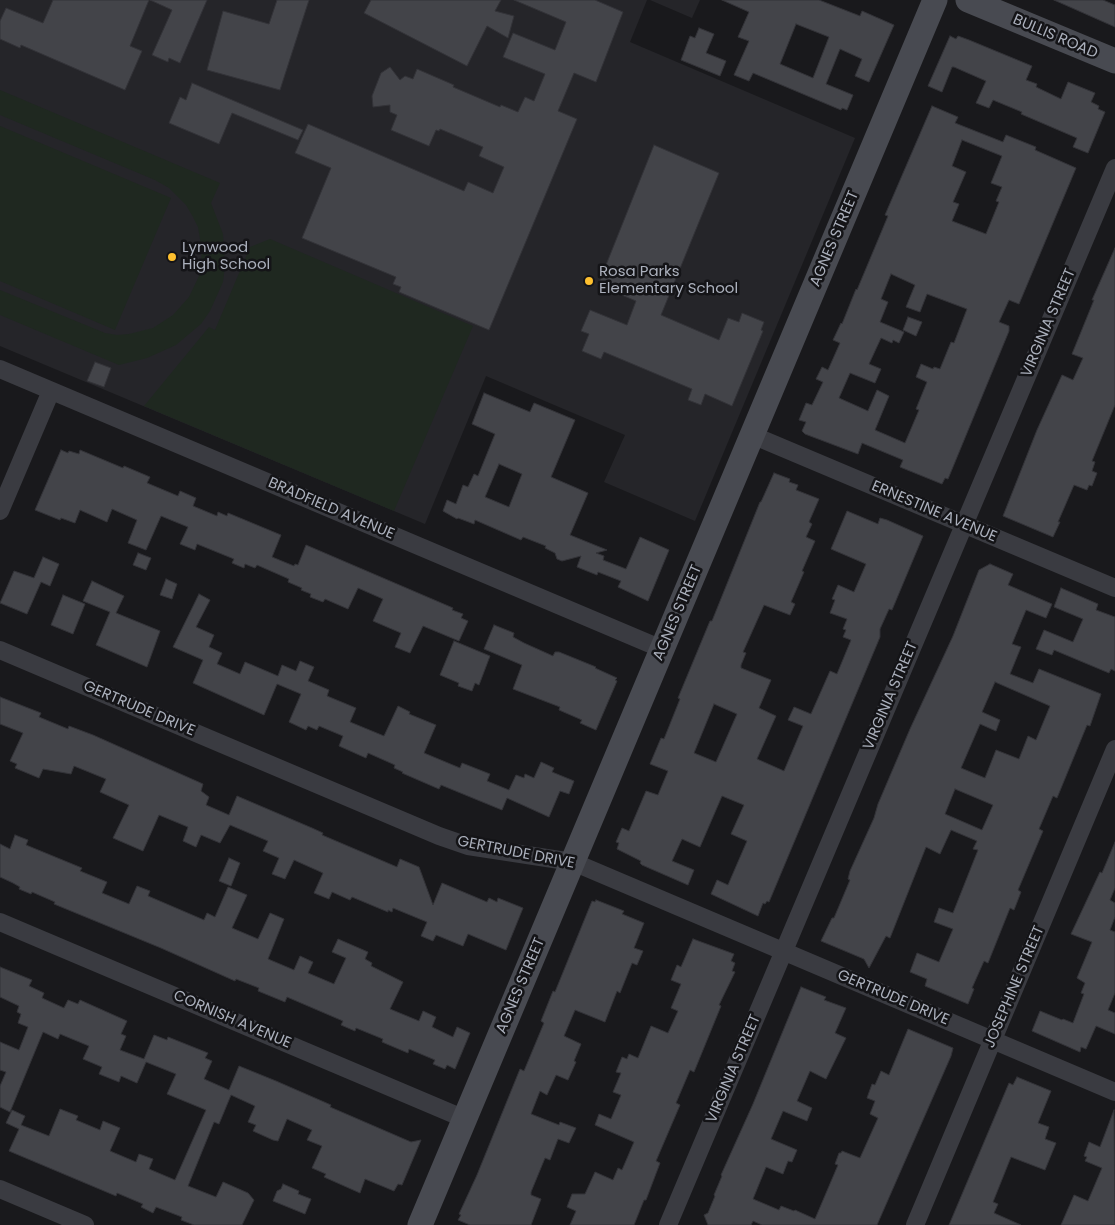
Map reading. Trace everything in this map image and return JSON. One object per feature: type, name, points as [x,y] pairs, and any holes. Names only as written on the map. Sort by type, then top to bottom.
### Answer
[{"type":"street","name":"AGNES STREET","points":[[420,1225],[935,0]]},
{"type":"street","name":"BULLIS ROAD","points":[[968,0],[1115,61]]},
{"type":"street","name":"VIRGINIA STREET","points":[[668,1225],[1115,168]]},
{"type":"street","name":"BRADFIELD AVENUE","points":[[0,370],[662,649]]},
{"type":"street","points":[[0,512],[51,391]]},
{"type":"street","name":"ERNESTINE AVENUE","points":[[752,436],[1115,588]]},
{"type":"street","name":"GERTRUDE DRIVE","points":[[0,650],[439,836],[468,846],[573,862],[1115,1092]]},
{"type":"street","name":"JOSEPHINE STREET","points":[[915,1225],[1115,749]]},
{"type":"street","name":"CORNISH AVENUE","points":[[0,922],[465,1119]]},
{"type":"street","points":[[0,1189],[85,1225]]},
{"type":"shaded area","points":[[0,0],[647,0],[630,42],[855,138],[695,521],[604,482],[625,435],[486,376],[425,524],[0,346]]},
{"type":"shaded area","points":[[650,0],[700,0],[692,18]]},
{"type":"shaded area","points":[[0,90],[220,183],[211,203],[223,234],[225,266],[223,282],[210,311],[201,324],[176,345],[147,358],[119,365],[0,315],[0,290],[105,333],[129,334],[153,328],[173,315],[189,297],[199,276],[202,251],[198,227],[193,217],[186,205],[169,188],[155,180],[0,115]]},
{"type":"shaded area","points":[[0,126],[171,198],[115,330],[0,281]]},
{"type":"shaded area","points":[[270,239],[473,326],[394,511],[144,406],[209,327],[215,330],[250,247]]},
{"type":"building","points":[[53,0],[149,0],[130,46],[142,51],[125,90],[21,45],[20,48],[0,39],[0,21],[6,8],[43,23]]},
{"type":"building","points":[[150,0],[207,0],[180,63],[169,58],[168,62],[152,55],[172,10]]},
{"type":"building","points":[[277,0],[309,0],[280,90],[207,70],[223,11],[269,24]]},
{"type":"building","points":[[371,0],[501,0],[495,11],[514,16],[508,38],[487,26],[467,66],[364,13]]},
{"type":"building","points":[[514,0],[595,0],[623,12],[596,82],[574,73],[558,111],[577,119],[489,330],[399,292],[401,287],[393,284],[396,277],[302,238],[331,168],[295,153],[308,124],[464,191],[468,182],[493,193],[504,167],[479,156],[483,147],[440,129],[439,131],[436,130],[429,146],[391,130],[397,115],[390,112],[390,105],[373,107],[372,96],[381,73],[390,67],[400,80],[405,76],[413,79],[417,69],[454,85],[453,87],[500,107],[501,105],[518,112],[525,97],[534,101],[545,74],[503,57],[513,33],[555,50],[566,22]]},
{"type":"building","points":[[722,0],[819,0],[860,16],[862,11],[894,25],[869,82],[855,76],[862,59],[840,49],[826,84],[853,95],[847,110],[842,108],[841,110],[753,73],[749,81],[734,75],[749,41],[738,37],[749,12]],"holes":[[[796,24],[829,37],[813,78],[780,64]]]},
{"type":"building","points":[[1054,0],[1103,0],[1115,5],[1115,27]]},
{"type":"building","points":[[699,28],[714,34],[706,53],[726,61],[720,76],[681,60],[690,36],[695,38]]},
{"type":"building","points":[[950,36],[956,39],[958,36],[969,40],[1032,66],[1026,80],[1037,84],[1036,87],[1061,99],[1068,82],[1095,93],[1091,102],[1099,106],[1098,109],[1105,112],[1088,153],[1073,147],[1077,138],[1021,114],[1022,112],[993,100],[989,108],[976,103],[986,81],[954,67],[952,67],[942,92],[928,86]]},
{"type":"building","points":[[192,83],[303,130],[298,140],[232,113],[219,144],[169,123],[180,97],[186,100]]},
{"type":"building","points":[[932,106],[958,117],[955,123],[1003,142],[1006,135],[1036,147],[1035,150],[1076,168],[1019,304],[1009,300],[999,322],[1009,326],[1009,331],[948,479],[945,478],[942,484],[900,467],[903,460],[862,443],[858,454],[805,434],[802,431],[806,422],[799,420],[806,403],[812,405],[823,382],[816,379],[822,367],[828,370],[840,343],[833,340],[842,324],[888,216],[885,215]],"holes":[[[962,140],[1002,156],[991,183],[1002,187],[996,201],[999,202],[986,234],[952,221],[959,204],[953,202],[966,172],[952,166]],[[891,274],[915,285],[906,307],[920,312],[927,294],[967,309],[954,343],[951,342],[940,369],[934,367],[933,369],[921,364],[916,377],[927,382],[916,409],[919,410],[905,443],[875,430],[889,396],[877,390],[868,411],[839,398],[850,373],[875,383],[881,369],[869,364],[881,338],[892,343],[893,340],[899,343],[904,332],[880,322],[888,302],[881,299]]]},
{"type":"building","points":[[654,145],[719,173],[661,315],[719,340],[728,318],[739,322],[742,313],[764,322],[761,330],[763,331],[732,406],[705,394],[701,405],[688,400],[692,389],[604,352],[601,359],[582,351],[589,334],[581,331],[590,310],[627,325],[636,301],[598,285]]},
{"type":"building","points":[[1115,248],[1115,405],[1092,461],[1095,462],[1092,471],[1097,473],[1092,486],[1089,485],[1087,490],[1074,485],[1053,537],[1003,516],[1037,430],[1062,375],[1073,380],[1083,358],[1072,354],[1094,300],[1092,300]]},
{"type":"building","points":[[908,317],[922,322],[916,336],[903,330]]},
{"type":"building","points":[[95,362],[111,368],[104,387],[87,381]]},
{"type":"building","points":[[484,393],[530,412],[534,403],[575,420],[551,477],[588,493],[570,535],[607,550],[596,553],[604,556],[603,560],[626,569],[640,537],[669,550],[648,601],[618,587],[621,581],[598,572],[597,575],[577,567],[581,556],[562,561],[557,559],[555,553],[545,548],[546,546],[523,537],[521,540],[475,520],[474,524],[457,519],[443,511],[447,500],[456,504],[463,485],[468,487],[474,474],[478,476],[495,434],[472,424]],"holes":[[[499,464],[522,474],[509,507],[485,497]]]},
{"type":"building","points":[[61,450],[79,454],[80,450],[123,468],[124,466],[150,477],[147,483],[178,496],[180,491],[196,498],[193,506],[217,516],[218,512],[227,516],[228,513],[281,535],[272,557],[294,566],[295,564],[298,565],[306,545],[453,608],[452,610],[463,614],[461,618],[468,621],[459,641],[423,626],[410,653],[395,647],[401,633],[373,621],[383,599],[358,588],[348,609],[325,599],[323,602],[310,597],[311,594],[288,582],[289,579],[257,565],[255,568],[245,564],[244,568],[232,563],[234,559],[197,544],[195,550],[180,544],[188,527],[161,516],[146,550],[128,543],[137,520],[112,509],[107,522],[80,510],[75,523],[61,518],[60,520],[35,510]]},
{"type":"building","points":[[774,473],[790,479],[789,482],[798,485],[796,490],[819,499],[809,522],[812,524],[806,537],[815,541],[791,602],[795,604],[790,615],[764,605],[743,652],[746,653],[741,665],[741,668],[771,680],[759,708],[776,716],[757,759],[784,771],[803,726],[788,720],[794,707],[811,714],[830,671],[837,674],[851,640],[843,637],[846,630],[843,629],[847,619],[830,613],[835,600],[832,599],[838,585],[854,592],[866,564],[831,549],[847,511],[878,524],[880,518],[887,520],[923,536],[892,610],[889,609],[880,629],[880,637],[769,902],[763,903],[758,916],[711,894],[717,880],[728,885],[747,841],[731,834],[744,805],[722,796],[700,847],[682,839],[672,861],[694,870],[688,885],[642,865],[641,861],[617,849],[619,843],[616,842],[622,828],[629,831],[646,791],[658,795],[668,771],[650,764],[661,738],[664,739],[680,699],[678,698]],"holes":[[[714,704],[737,714],[716,762],[694,753]]]},
{"type":"building","points":[[138,553],[151,558],[146,570],[133,565]]},
{"type":"building","points":[[43,557],[59,564],[50,586],[41,582],[27,614],[0,603],[14,571],[34,578]]},
{"type":"building","points":[[990,564],[1013,574],[1008,585],[1052,604],[1046,618],[1026,610],[1012,644],[1021,647],[1010,674],[1033,683],[1039,669],[1101,694],[1090,726],[1087,725],[1057,798],[1053,796],[1039,829],[1043,831],[1018,890],[1021,892],[1014,910],[1010,908],[988,963],[984,961],[972,988],[974,989],[968,1004],[925,986],[927,979],[910,972],[917,953],[939,962],[953,929],[934,922],[939,908],[953,913],[978,850],[973,849],[977,841],[951,830],[940,854],[926,847],[890,938],[886,936],[869,968],[864,959],[821,941],[832,918],[834,918],[850,880],[848,879],[850,871],[910,729],[953,636],[979,570]],"holes":[[[995,682],[1050,706],[1036,740],[1028,736],[1019,759],[996,750],[985,778],[961,768],[980,724],[996,731],[1000,720],[982,712]],[[955,789],[993,805],[982,830],[945,814]]]},
{"type":"building","points":[[166,579],[177,584],[172,599],[160,595]]},
{"type":"building","points":[[92,581],[124,596],[116,613],[160,631],[147,667],[96,645],[110,612],[83,601]]},
{"type":"building","points":[[1061,588],[1098,604],[1096,610],[1115,617],[1115,671],[1111,669],[1109,673],[1054,650],[1052,655],[1036,649],[1044,630],[1073,642],[1083,619],[1054,607]]},
{"type":"building","points":[[199,594],[210,600],[196,627],[214,635],[209,647],[222,653],[217,664],[240,674],[245,662],[278,676],[282,665],[296,671],[300,661],[314,667],[308,681],[329,690],[327,696],[356,708],[350,722],[384,736],[398,706],[410,712],[409,714],[436,725],[424,753],[460,768],[462,763],[490,774],[487,781],[509,790],[516,775],[524,778],[525,774],[534,778],[541,762],[554,768],[552,772],[574,781],[569,794],[560,791],[549,817],[507,798],[502,810],[441,785],[439,789],[402,773],[394,768],[395,765],[368,753],[366,758],[339,746],[343,736],[319,726],[317,730],[308,726],[306,730],[289,722],[301,694],[277,684],[264,715],[193,683],[203,660],[173,647]]},
{"type":"building","points":[[63,595],[85,604],[73,634],[51,625]]},
{"type":"building","points":[[494,625],[514,633],[513,637],[553,656],[555,652],[559,652],[617,678],[596,730],[580,723],[582,720],[559,710],[560,707],[513,689],[522,665],[484,649]]},
{"type":"building","points":[[454,641],[490,656],[479,685],[475,683],[472,691],[458,686],[459,683],[440,675]]},
{"type":"building","points":[[0,697],[41,713],[39,717],[68,729],[69,726],[93,735],[203,784],[201,791],[209,797],[206,805],[229,815],[237,796],[397,867],[400,859],[419,867],[433,905],[442,883],[487,902],[489,898],[497,902],[498,898],[523,908],[506,950],[468,934],[463,946],[436,935],[433,941],[421,936],[427,922],[393,908],[392,912],[388,910],[388,912],[352,897],[350,900],[332,892],[329,899],[314,893],[323,873],[294,860],[285,879],[272,874],[279,858],[263,851],[268,841],[230,825],[220,843],[201,835],[196,847],[183,841],[188,827],[159,815],[143,851],[113,838],[129,805],[100,792],[106,779],[74,766],[71,774],[43,769],[39,778],[15,768],[17,764],[10,761],[23,733],[0,724]]},
{"type":"building","points":[[15,835],[28,840],[26,845],[82,868],[80,871],[107,882],[102,893],[129,904],[137,886],[150,891],[148,896],[204,920],[207,913],[215,917],[228,887],[247,895],[232,928],[258,939],[270,913],[284,919],[268,959],[294,970],[300,956],[313,962],[308,973],[334,984],[346,958],[332,952],[338,939],[368,952],[365,959],[372,963],[371,966],[403,982],[390,1009],[419,1021],[423,1011],[436,1017],[432,1027],[453,1037],[457,1027],[470,1033],[455,1069],[447,1065],[445,1069],[433,1064],[435,1060],[409,1049],[408,1053],[382,1042],[383,1039],[356,1028],[355,1031],[341,1025],[343,1021],[287,997],[285,1002],[258,991],[259,988],[236,979],[235,981],[54,904],[55,902],[32,892],[31,894],[19,889],[20,887],[0,877],[0,844],[10,849]]},
{"type":"building","points":[[1115,842],[1115,888],[1110,900],[1115,903],[1115,917],[1110,930],[1115,932],[1115,993],[1108,1010],[1115,1013],[1115,1034],[1096,1026],[1086,1049],[1081,1047],[1080,1052],[1032,1031],[1040,1011],[1073,1023],[1084,994],[1081,993],[1085,983],[1077,978],[1092,942],[1071,934],[1100,872],[1102,873]]},
{"type":"building","points":[[229,858],[240,863],[231,886],[219,881]]},
{"type":"building","points":[[596,900],[624,911],[622,914],[644,923],[634,948],[643,951],[637,965],[632,963],[620,993],[617,991],[605,1022],[575,1010],[564,1036],[581,1044],[574,1061],[576,1062],[568,1080],[556,1075],[547,1095],[540,1091],[531,1114],[559,1125],[560,1122],[576,1128],[569,1143],[558,1139],[550,1160],[545,1158],[531,1192],[531,1195],[541,1199],[531,1225],[470,1225],[458,1220],[461,1215],[459,1214],[520,1069],[524,1071],[544,1023],[541,1021],[553,991],[555,992],[592,901],[595,902]]},
{"type":"building","points":[[693,939],[734,954],[731,961],[735,963],[732,971],[735,972],[719,1005],[721,1006],[694,1072],[690,1070],[676,1103],[680,1105],[656,1161],[660,1163],[646,1200],[644,1200],[634,1225],[570,1225],[576,1211],[567,1207],[572,1194],[585,1194],[595,1172],[613,1180],[618,1168],[622,1170],[634,1142],[595,1125],[599,1114],[611,1119],[621,1095],[613,1092],[621,1073],[616,1072],[622,1057],[627,1059],[629,1054],[638,1058],[651,1026],[668,1033],[678,1011],[671,1008],[681,984],[671,980],[677,965],[681,967]]},
{"type":"building","points":[[0,967],[32,980],[29,986],[44,993],[42,998],[64,1008],[68,1000],[78,1004],[80,1000],[127,1021],[121,1034],[126,1036],[120,1050],[144,1059],[154,1035],[167,1040],[168,1037],[208,1053],[205,1058],[212,1061],[204,1079],[229,1090],[239,1066],[331,1105],[330,1107],[411,1142],[421,1140],[402,1185],[398,1184],[394,1191],[365,1179],[360,1193],[324,1177],[326,1174],[312,1168],[322,1146],[307,1140],[312,1130],[287,1119],[278,1141],[273,1140],[253,1131],[256,1125],[248,1122],[255,1106],[231,1095],[219,1124],[214,1122],[188,1186],[216,1197],[223,1182],[248,1193],[254,1200],[242,1225],[194,1225],[181,1220],[182,1217],[156,1207],[153,1213],[141,1207],[143,1204],[117,1193],[116,1196],[9,1151],[19,1129],[6,1123],[12,1110],[25,1116],[21,1125],[49,1136],[60,1109],[78,1116],[76,1120],[100,1130],[103,1121],[120,1128],[110,1151],[136,1162],[139,1154],[153,1159],[149,1169],[175,1180],[206,1110],[167,1094],[176,1074],[146,1062],[137,1083],[121,1076],[119,1082],[99,1074],[102,1067],[83,1059],[89,1046],[60,1034],[58,1039],[43,1032],[10,1112],[0,1107],[0,1086],[6,1072],[0,1070],[0,1042],[19,1050],[28,1027],[18,1023],[21,1014],[17,1012],[19,1006],[0,997]]},
{"type":"building","points":[[801,987],[826,997],[824,1000],[846,1008],[835,1033],[846,1038],[826,1079],[810,1071],[797,1101],[812,1108],[807,1121],[783,1111],[771,1139],[797,1150],[792,1162],[788,1161],[783,1174],[766,1167],[753,1199],[779,1210],[781,1206],[815,1219],[838,1165],[835,1164],[839,1153],[842,1151],[860,1158],[878,1118],[870,1114],[875,1101],[867,1098],[872,1084],[875,1085],[881,1071],[889,1075],[908,1029],[953,1048],[951,1056],[877,1225],[762,1225],[753,1221],[751,1225],[708,1225],[704,1215],[708,1213],[721,1175],[753,1104]]},
{"type":"building","points":[[1017,1077],[1051,1091],[1038,1123],[1049,1127],[1045,1139],[1056,1143],[1045,1170],[1011,1157],[993,1202],[998,1204],[994,1213],[1021,1225],[949,1225],[1009,1083],[1013,1085]]},
{"type":"building","points":[[1114,1110],[1115,1225],[1061,1225],[1074,1195],[1088,1201],[1102,1168],[1085,1161],[1087,1157],[1084,1156],[1089,1142],[1100,1147]]},
{"type":"building","points":[[283,1184],[299,1191],[298,1194],[311,1199],[305,1214],[273,1201],[277,1191],[281,1189]]},
{"type":"place","name":"Lynwood High School","points":[[172,257]]},
{"type":"place","name":"Rosa Parks Elementary School","points":[[589,281]]}]
